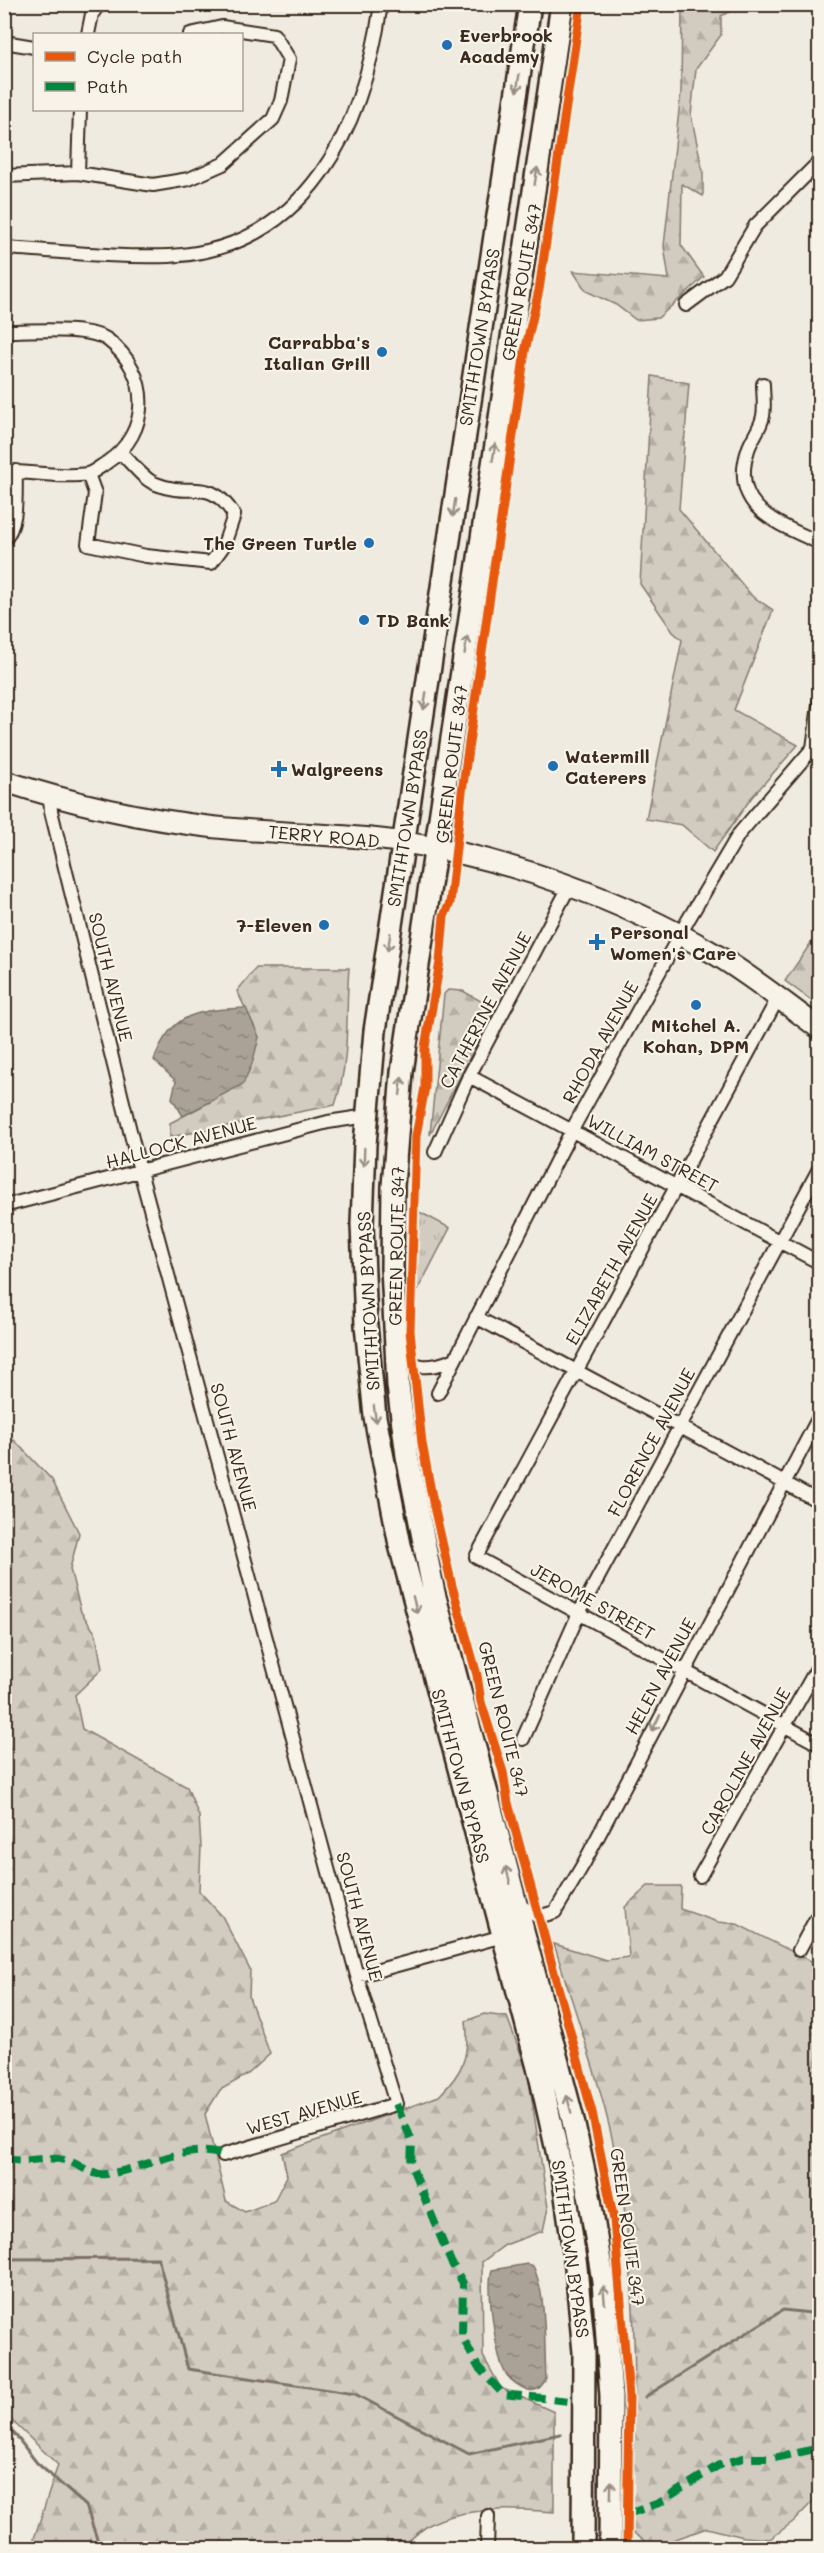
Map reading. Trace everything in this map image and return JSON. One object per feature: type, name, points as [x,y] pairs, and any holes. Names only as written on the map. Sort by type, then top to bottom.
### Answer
[{"type":"highway","name":"SMITHTOWN BYPASS","points":[[530,4],[375,1031],[367,1116],[362,1215],[363,1276],[368,1357],[381,1453],[403,1556],[554,2136],[574,2249],[585,2382],[583,2548]]},
{"type":"highway","name":"SMITHTOWN BYPASS","points":[[562,4],[403,1063],[393,1215],[396,1353],[406,1447],[426,1560],[572,2116],[599,2252],[611,2396],[610,2548]]},
{"type":"main road","name":"TERRY ROAD","points":[[4,781],[50,796],[211,827],[334,834],[404,843],[435,848],[505,866],[569,887],[679,935],[714,953],[819,1029]]},
{"type":"street","points":[[88,33],[92,14],[99,4]]},
{"type":"street","points":[[374,4],[372,26],[375,32]]},
{"type":"street","points":[[4,248],[170,256],[201,252],[225,244],[261,227],[303,196],[331,162],[357,106],[381,4]]},
{"type":"street","points":[[4,176],[78,173],[153,185],[189,179],[223,164],[273,119],[281,101],[289,59],[274,34],[222,27],[195,33]]},
{"type":"street","points":[[4,42],[33,47]]},
{"type":"street","points":[[78,173],[80,111]]},
{"type":"street","points":[[686,305],[725,276],[755,226],[819,161]]},
{"type":"street","points":[[4,331],[71,330],[106,339],[129,362],[140,385],[141,411],[121,453],[88,474],[10,471],[14,521],[6,536]]},
{"type":"street","points":[[763,384],[763,417],[748,448],[744,465],[744,486],[751,501],[767,518],[819,543]]},
{"type":"street","points":[[88,474],[95,493],[88,544],[146,556],[211,563],[224,545],[234,515],[224,499],[215,493],[155,484],[121,453]]},
{"type":"street","name":"RHODA AVENUE","points":[[438,1393],[572,1130],[679,935],[739,834],[813,748],[819,699]]},
{"type":"street","name":"SOUTH AVENUE","points":[[50,796],[51,811],[140,1171],[357,1976],[396,2104]]},
{"type":"street","name":"CATHERINE AVENUE","points":[[435,1152],[469,1076],[569,887]]},
{"type":"street","name":"ELIZABETH AVENUE","points":[[476,1557],[778,998]]},
{"type":"street","name":"WILLIAM STREET","points":[[469,1076],[819,1263]]},
{"type":"street","name":"HALLOCK AVENUE","points":[[4,1206],[328,1122],[367,1116]]},
{"type":"street","name":"FLORENCE AVENUE","points":[[523,1739],[579,1613],[819,1167]]},
{"type":"street","points":[[476,1317],[819,1503]]},
{"type":"street","points":[[396,1353],[420,1368],[434,1367],[453,1360]]},
{"type":"street","name":"HELEN AVENUE","points":[[515,1901],[534,1916],[544,1917],[555,1912],[584,1863],[819,1415]]},
{"type":"street","name":"JEROME STREET","points":[[476,1557],[819,1745]]},
{"type":"street","name":"CAROLINE AVENUE","points":[[700,1876],[786,1727],[819,1663]]},
{"type":"street","points":[[799,1950],[819,1911]]},
{"type":"street","points":[[357,1976],[503,1936]]},
{"type":"street","name":"WEST AVENUE","points":[[223,2155],[396,2104]]},
{"type":"street","points":[[487,2548],[488,2516]]},
{"type":"green space","points":[[682,5],[741,6],[721,16],[721,35],[696,69],[691,115],[703,172],[703,196],[682,184],[681,245],[704,277],[658,318],[636,320],[616,305],[586,291],[573,271],[669,279],[664,246],[681,92]]},
{"type":"green space","points":[[652,376],[689,383],[679,509],[752,596],[773,610],[734,710],[798,745],[752,797],[713,852],[682,825],[646,819],[682,640],[673,632],[640,584]]},
{"type":"green space","points":[[819,931],[819,1006],[785,981]]},
{"type":"green space","points":[[256,968],[349,968],[345,1054],[335,1105],[170,1137],[170,1123],[214,1100],[259,1037],[237,991]]},
{"type":"green space","points":[[448,990],[463,991],[495,1009],[430,1135],[444,994]]},
{"type":"green space","points":[[410,1207],[450,1228],[409,1307],[406,1294]]},
{"type":"green space","points":[[14,1440],[52,1480],[79,1533],[70,1569],[81,1612],[96,1634],[102,1669],[75,1695],[82,1729],[187,1787],[199,1816],[201,1847],[199,1891],[222,1916],[250,1970],[249,1997],[270,2054],[247,2075],[220,2090],[205,2114],[226,2201],[245,2212],[274,2201],[287,2176],[282,2153],[439,2096],[454,2079],[463,2063],[467,2044],[466,2021],[484,2014],[507,2017],[528,2073],[548,2208],[543,2231],[505,2245],[482,2262],[483,2356],[501,2388],[554,2412],[554,2512],[490,2510],[458,2515],[429,2525],[400,2548],[31,2548],[58,2465],[5,2414],[4,1446]]},
{"type":"green space","points":[[648,1886],[681,1886],[680,1909],[718,1922],[737,1924],[819,1965],[819,2495],[794,2521],[770,2539],[744,2537],[707,2528],[653,2547],[631,2531],[635,2396],[633,2306],[625,2217],[619,2172],[606,2114],[554,1944],[606,1960],[629,1957],[625,1907]]},
{"type":"water","points":[[246,1008],[259,1037],[252,1064],[243,1084],[183,1116],[172,1098],[176,1081],[154,1060],[161,1044],[169,1031],[189,1016],[215,1010]]},
{"type":"water","points":[[527,2264],[533,2266],[541,2291],[545,2336],[546,2379],[539,2388],[534,2390],[528,2390],[513,2382],[502,2366],[490,2291],[492,2270]]},
{"type":"waterway","points":[[4,2259],[158,2258],[188,2369],[355,2394],[469,2454],[560,2434]]},
{"type":"waterway","points":[[645,2397],[783,2310],[820,2314]]},
{"type":"waterway","points":[[4,2389],[10,2428],[37,2463],[86,2506],[100,2548]]},
{"type":"marked path","points":[[396,2104],[412,2141],[411,2165],[451,2262],[463,2283],[462,2336],[478,2367],[503,2394],[570,2401]]},
{"type":"marked path","points":[[4,2158],[12,2160],[60,2159],[91,2172],[106,2174],[179,2154],[209,2152],[223,2155]]},
{"type":"marked path","points":[[628,2514],[659,2503],[719,2465],[743,2458],[774,2458],[820,2448]]},
{"type":"cycle path","name":"GREEN ROUTE 347","points":[[581,4],[539,290],[525,351],[462,792],[450,903],[444,916],[440,962],[425,1047],[425,1087],[416,1136],[410,1331],[422,1443],[452,1586],[477,1675],[481,1702],[503,1772],[508,1803],[592,2112],[614,2220],[629,2397],[627,2548]]},
{"type":"place","name":"Everbrook Academy","points":[[447,45]]},
{"type":"place","name":"Carrabba's Italian Grill","points":[[382,352]]},
{"type":"place","name":"The Green Turtle","points":[[369,543]]},
{"type":"place","name":"TD Bank","points":[[364,620]]},
{"type":"place","name":"Watermill Caterers","points":[[553,766]]},
{"type":"place","name":"Walgreens","points":[[279,769]]},
{"type":"place","name":"7-Eleven","points":[[324,925]]},
{"type":"place","name":"Personal Women's Care","points":[[597,942]]},
{"type":"place","name":"Mitchel A. Kohan, DPM","points":[[696,1005]]}]
